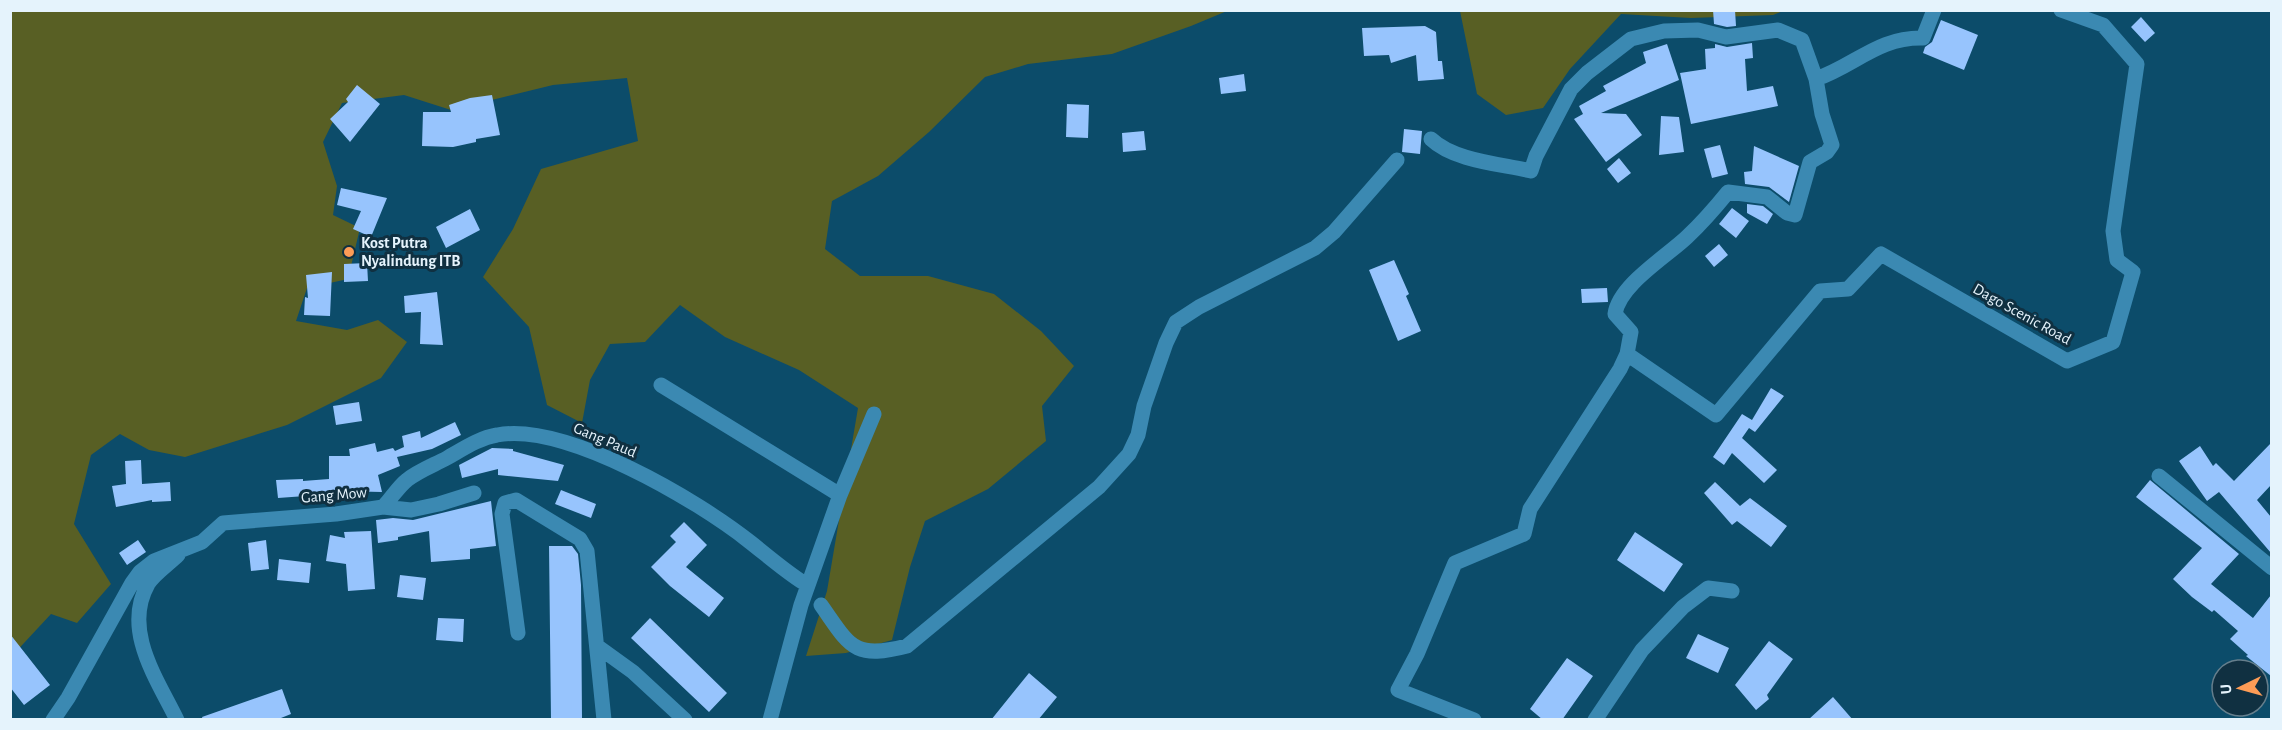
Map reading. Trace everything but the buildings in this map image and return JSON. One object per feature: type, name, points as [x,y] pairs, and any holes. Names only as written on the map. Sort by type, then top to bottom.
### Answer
[{"type":"street","points":[[1816,80],[1836,72],[1893,40],[1923,38],[1934,10]]},
{"type":"street","name":"Dago Scenic Road","points":[[1627,354],[1716,415],[1820,291],[1848,289],[1881,254],[2067,361],[2113,342],[2133,272],[2117,260],[2114,231],[2137,64],[2103,25],[2061,10]]},
{"type":"street","points":[[1431,139],[1438,147],[1479,160],[1531,171],[1536,156],[1571,89],[1587,73],[1631,39],[1664,31],[1698,30],[1726,37],[1778,30],[1802,40],[1816,80],[1822,114],[1832,145],[1827,152],[1810,162],[1795,215],[1787,213],[1767,197],[1728,192],[1709,216],[1625,291],[1617,304],[1615,314],[1631,332],[1627,354],[1620,369],[1530,509],[1524,534],[1455,563],[1417,654],[1398,690],[1473,720]]},
{"type":"street","points":[[821,605],[849,643],[860,650],[907,646],[1099,487],[1129,454],[1138,435],[1144,406],[1166,343],[1176,322],[1199,306],[1315,248],[1334,232],[1397,160]]},
{"type":"street","points":[[661,385],[840,495]]},
{"type":"street","points":[[770,720],[804,594],[840,495],[874,414]]},
{"type":"street","name":"Gang Paud","points":[[383,507],[407,480],[482,439],[498,435],[528,434],[568,442],[608,459],[689,500],[749,541],[780,567],[804,594]]},
{"type":"street","points":[[2159,476],[2271,568]]},
{"type":"street","name":"Gang Mow","points":[[194,544],[223,523],[346,513],[383,507],[411,510],[474,493]]},
{"type":"street","points":[[518,633],[502,514],[506,503],[516,500],[580,539],[587,551],[604,720]]},
{"type":"street","points":[[53,720],[140,572],[154,561],[194,544]]},
{"type":"street","points":[[177,720],[146,657],[138,616],[148,584],[194,544]]},
{"type":"street","points":[[1595,720],[1642,650],[1683,607],[1708,588],[1732,591]]},
{"type":"street","points":[[597,646],[633,672],[685,720]]},
{"type":"green space","points":[[11,11],[1227,11],[1112,54],[1028,64],[985,77],[929,132],[878,176],[832,201],[825,249],[860,276],[928,276],[994,294],[1041,331],[1074,366],[1042,406],[1046,441],[988,489],[925,521],[910,567],[892,640],[846,653],[806,656],[827,591],[858,408],[799,370],[725,337],[680,305],[645,342],[610,344],[590,380],[582,423],[547,405],[529,327],[483,277],[513,229],[541,169],[638,141],[627,78],[553,85],[451,110],[404,95],[342,103],[323,142],[337,186],[333,215],[360,228],[348,279],[307,288],[296,321],[347,330],[378,320],[407,342],[381,378],[287,425],[185,457],[149,450],[120,434],[91,455],[74,524],[111,584],[77,623],[51,614],[11,657]]},
{"type":"green space","points":[[1460,11],[1783,11],[1773,15],[1691,18],[1621,14],[1570,69],[1543,108],[1506,115],[1477,94]]},
{"type":"place","name":"Kost Putra Nyalindung ITB","points":[[349,252]]}]
